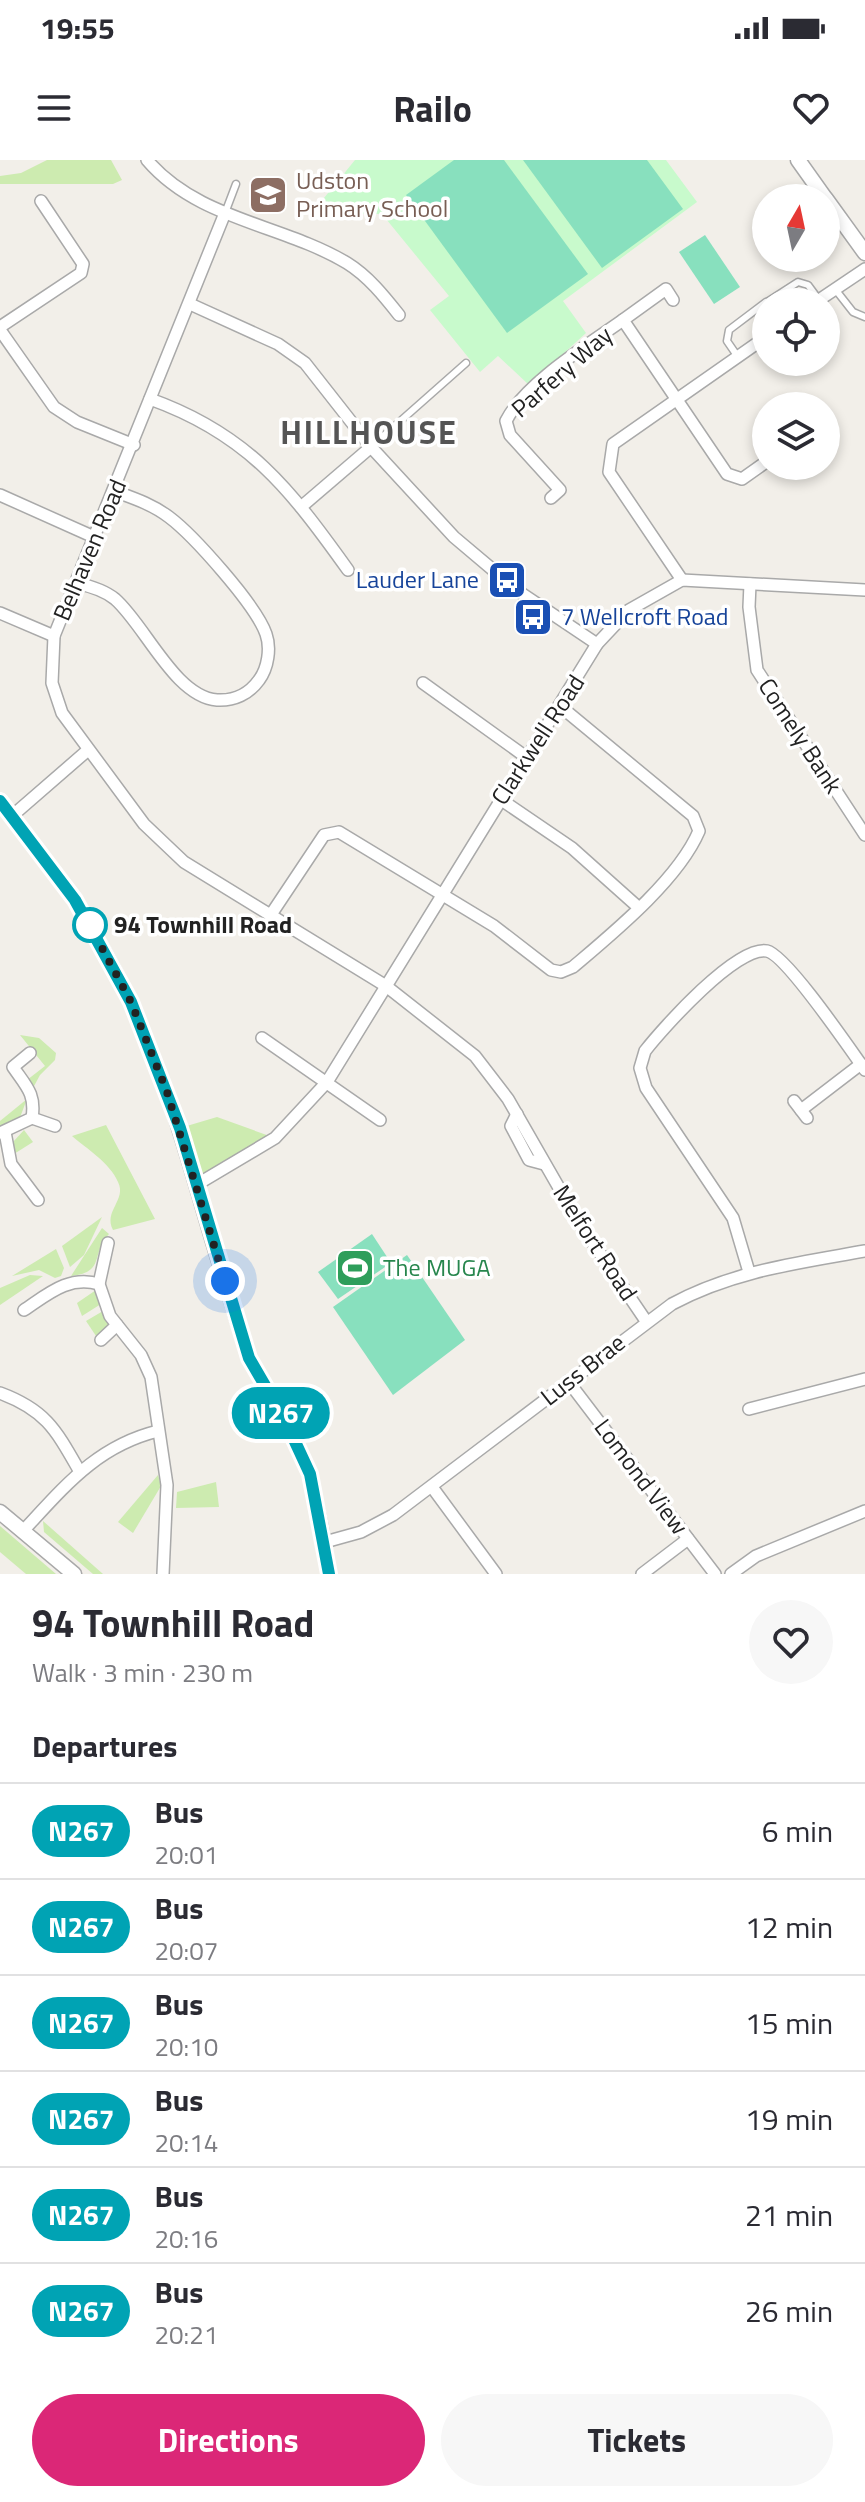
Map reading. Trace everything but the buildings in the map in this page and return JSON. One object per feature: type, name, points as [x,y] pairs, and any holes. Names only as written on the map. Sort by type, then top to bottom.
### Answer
[{"type":"street","points":[[147,160],[171,186],[225,213],[300,241],[349,264],[374,285],[399,315]]},
{"type":"street","points":[[798,160],[816,184]]},
{"type":"street","points":[[41,201],[83,264],[81,273],[0,328],[54,407],[77,422],[134,445]]},
{"type":"street","name":"Belhaven Road","points":[[225,213],[134,445],[54,636],[52,683],[62,713],[88,750],[144,824],[184,862],[386,986]]},
{"type":"street","points":[[840,218],[865,253]]},
{"type":"street","points":[[836,288],[865,269]]},
{"type":"street","points":[[673,300],[666,289],[623,320],[727,474],[742,479],[752,472]]},
{"type":"street","points":[[190,304],[278,344],[305,363],[371,447],[454,537],[518,591],[597,644]]},
{"type":"street","name":"Parfery Way","points":[[551,498],[560,490],[510,435],[506,421],[512,409],[543,382],[623,320]]},
{"type":"street","points":[[752,347],[613,444],[609,472],[682,580],[865,590]]},
{"type":"street","points":[[150,399],[189,413],[247,449],[301,507],[348,570]]},
{"type":"street","points":[[301,507],[371,447]]},
{"type":"street","points":[[76,583],[95,588],[115,599],[178,677],[196,694],[215,700],[234,698],[252,690],[263,674],[268,655],[266,633],[193,537],[150,504],[114,491]]},
{"type":"street","points":[[0,495],[94,537]]},
{"type":"street","name":"Clarkwell Road","points":[[196,1185],[275,1138],[327,1082],[597,644],[629,610],[682,580]]},
{"type":"street","name":"Comely Bank","points":[[750,584],[749,607],[757,670],[865,835]]},
{"type":"street","points":[[0,613],[54,636]]},
{"type":"street","points":[[423,683],[526,757]]},
{"type":"street","points":[[270,916],[324,835],[339,832],[494,926],[551,970],[561,972],[573,967],[638,907],[693,844],[699,831],[693,816],[560,706]]},
{"type":"street","points":[[12,816],[88,750]]},
{"type":"street","points":[[500,799],[572,848],[638,907]]},
{"type":"street","points":[[0,801],[51,864],[86,918],[131,1002],[167,1092],[249,1358],[285,1420],[310,1474],[329,1574]]},
{"type":"street","points":[[749,1272],[733,1218],[646,1088],[640,1068],[645,1051],[720,975],[748,953],[766,951],[786,966],[863,1067],[801,1110]]},
{"type":"street","name":"Melfort Road","points":[[386,986],[475,1056],[517,1114],[544,1164],[646,1321]]},
{"type":"street","points":[[262,1038],[380,1120]]},
{"type":"street","points":[[30,1053],[13,1067],[31,1090],[35,1101],[32,1118]]},
{"type":"street","points":[[38,1200],[11,1164],[3,1133],[32,1118],[55,1126]]},
{"type":"street","points":[[108,1243],[99,1284],[110,1316],[141,1355],[151,1377],[167,1485],[163,1574]]},
{"type":"street","name":"Luss Brae","points":[[325,1542],[375,1526],[432,1487],[646,1321],[702,1288],[749,1272],[865,1251]]},
{"type":"street","points":[[24,1310],[59,1286],[85,1280],[99,1284]]},
{"type":"street","points":[[101,1340],[117,1325]]},
{"type":"street","points":[[754,1404],[865,1379]]},
{"type":"street","name":"Lomond View","points":[[568,1381],[715,1574]]},
{"type":"street","points":[[0,1393],[33,1406],[51,1422],[80,1472]]},
{"type":"street","points":[[23,1531],[80,1472],[125,1439],[158,1431]]},
{"type":"street","points":[[432,1487],[496,1574]]},
{"type":"street","points":[[731,1574],[756,1556],[865,1511]]},
{"type":"street","points":[[0,1512],[74,1574]]},
{"type":"street","points":[[642,1574],[688,1539]]},
{"type":"lane","points":[[225,213],[236,184]]},
{"type":"lane","points":[[788,288],[798,282],[810,288]]},
{"type":"lane","points":[[840,295],[853,312],[865,317]]},
{"type":"lane","points":[[738,357],[727,341],[729,330],[752,313]]},
{"type":"lane","points":[[371,447],[466,363]]},
{"type":"green space","points":[[47,160],[111,160],[122,180],[113,184],[0,184],[0,176],[21,173]]},
{"type":"green space","points":[[355,160],[666,160],[697,202],[563,301],[586,333],[529,385],[498,356],[480,372],[430,310],[449,296],[382,214],[323,213],[315,209]]},
{"type":"green space","points":[[454,160],[504,160],[588,274],[507,333],[406,195]]},
{"type":"green space","points":[[523,160],[647,160],[683,209],[602,268]]},
{"type":"green space","points":[[705,235],[740,287],[714,304],[679,252]]},
{"type":"green space","points":[[20,1035],[39,1038],[56,1053],[55,1060],[40,1075],[33,1088],[27,1080],[45,1066]]},
{"type":"green space","points":[[27,1099],[19,1120],[0,1127],[0,1121]]},
{"type":"green space","points":[[217,1117],[275,1138],[196,1185],[180,1128]]},
{"type":"green space","points":[[106,1125],[155,1219],[113,1230],[111,1217],[120,1194],[118,1182],[104,1163],[72,1136]]},
{"type":"green space","points":[[24,1130],[33,1142],[14,1154],[13,1142]]},
{"type":"green space","points":[[102,1217],[84,1255],[70,1267],[62,1246]]},
{"type":"green space","points":[[102,1228],[109,1234],[93,1266],[89,1271],[71,1276]]},
{"type":"green space","name":"The MUGA","points":[[372,1234],[391,1263],[338,1299],[318,1272]]},
{"type":"green space","points":[[56,1249],[64,1268],[61,1276],[55,1278],[39,1270],[12,1276]]},
{"type":"green space","points":[[407,1255],[465,1340],[393,1395],[333,1307]]},
{"type":"green space","points":[[30,1275],[43,1276],[0,1305],[0,1288]]},
{"type":"green space","points":[[96,1290],[101,1304],[82,1316],[77,1303]]},
{"type":"green space","points":[[103,1311],[112,1324],[96,1336],[86,1321]]},
{"type":"green space","points":[[158,1475],[161,1486],[133,1533],[118,1522]]},
{"type":"green space","points":[[216,1482],[219,1507],[176,1508],[177,1492]]},
{"type":"green space","points":[[43,1521],[103,1574],[93,1574],[44,1532]]},
{"type":"green space","points":[[0,1526],[56,1574],[26,1574],[0,1552]]},
{"type":"bus line","name":"N267","points":[[0,801],[51,864],[75,900],[131,1002],[180,1128],[249,1358],[285,1420],[310,1474],[329,1574]]},
{"type":"place","name":"Udston Primary School","points":[[268,195]]},
{"type":"place","name":"Lauder Lane","points":[[507,580]]},
{"type":"place","name":"7 Wellcroft Road","points":[[533,617]]},
{"type":"place","name":"94 Townhill Road","points":[[90,925]]},
{"type":"place","name":"The MUGA","points":[[355,1268]]},
{"type":"district","name":"HILLHOUSE","points":[[369,433]]},
{"type":"route","points":[[90,925],[86,918],[131,1002],[167,1092],[225,1281]]}]
